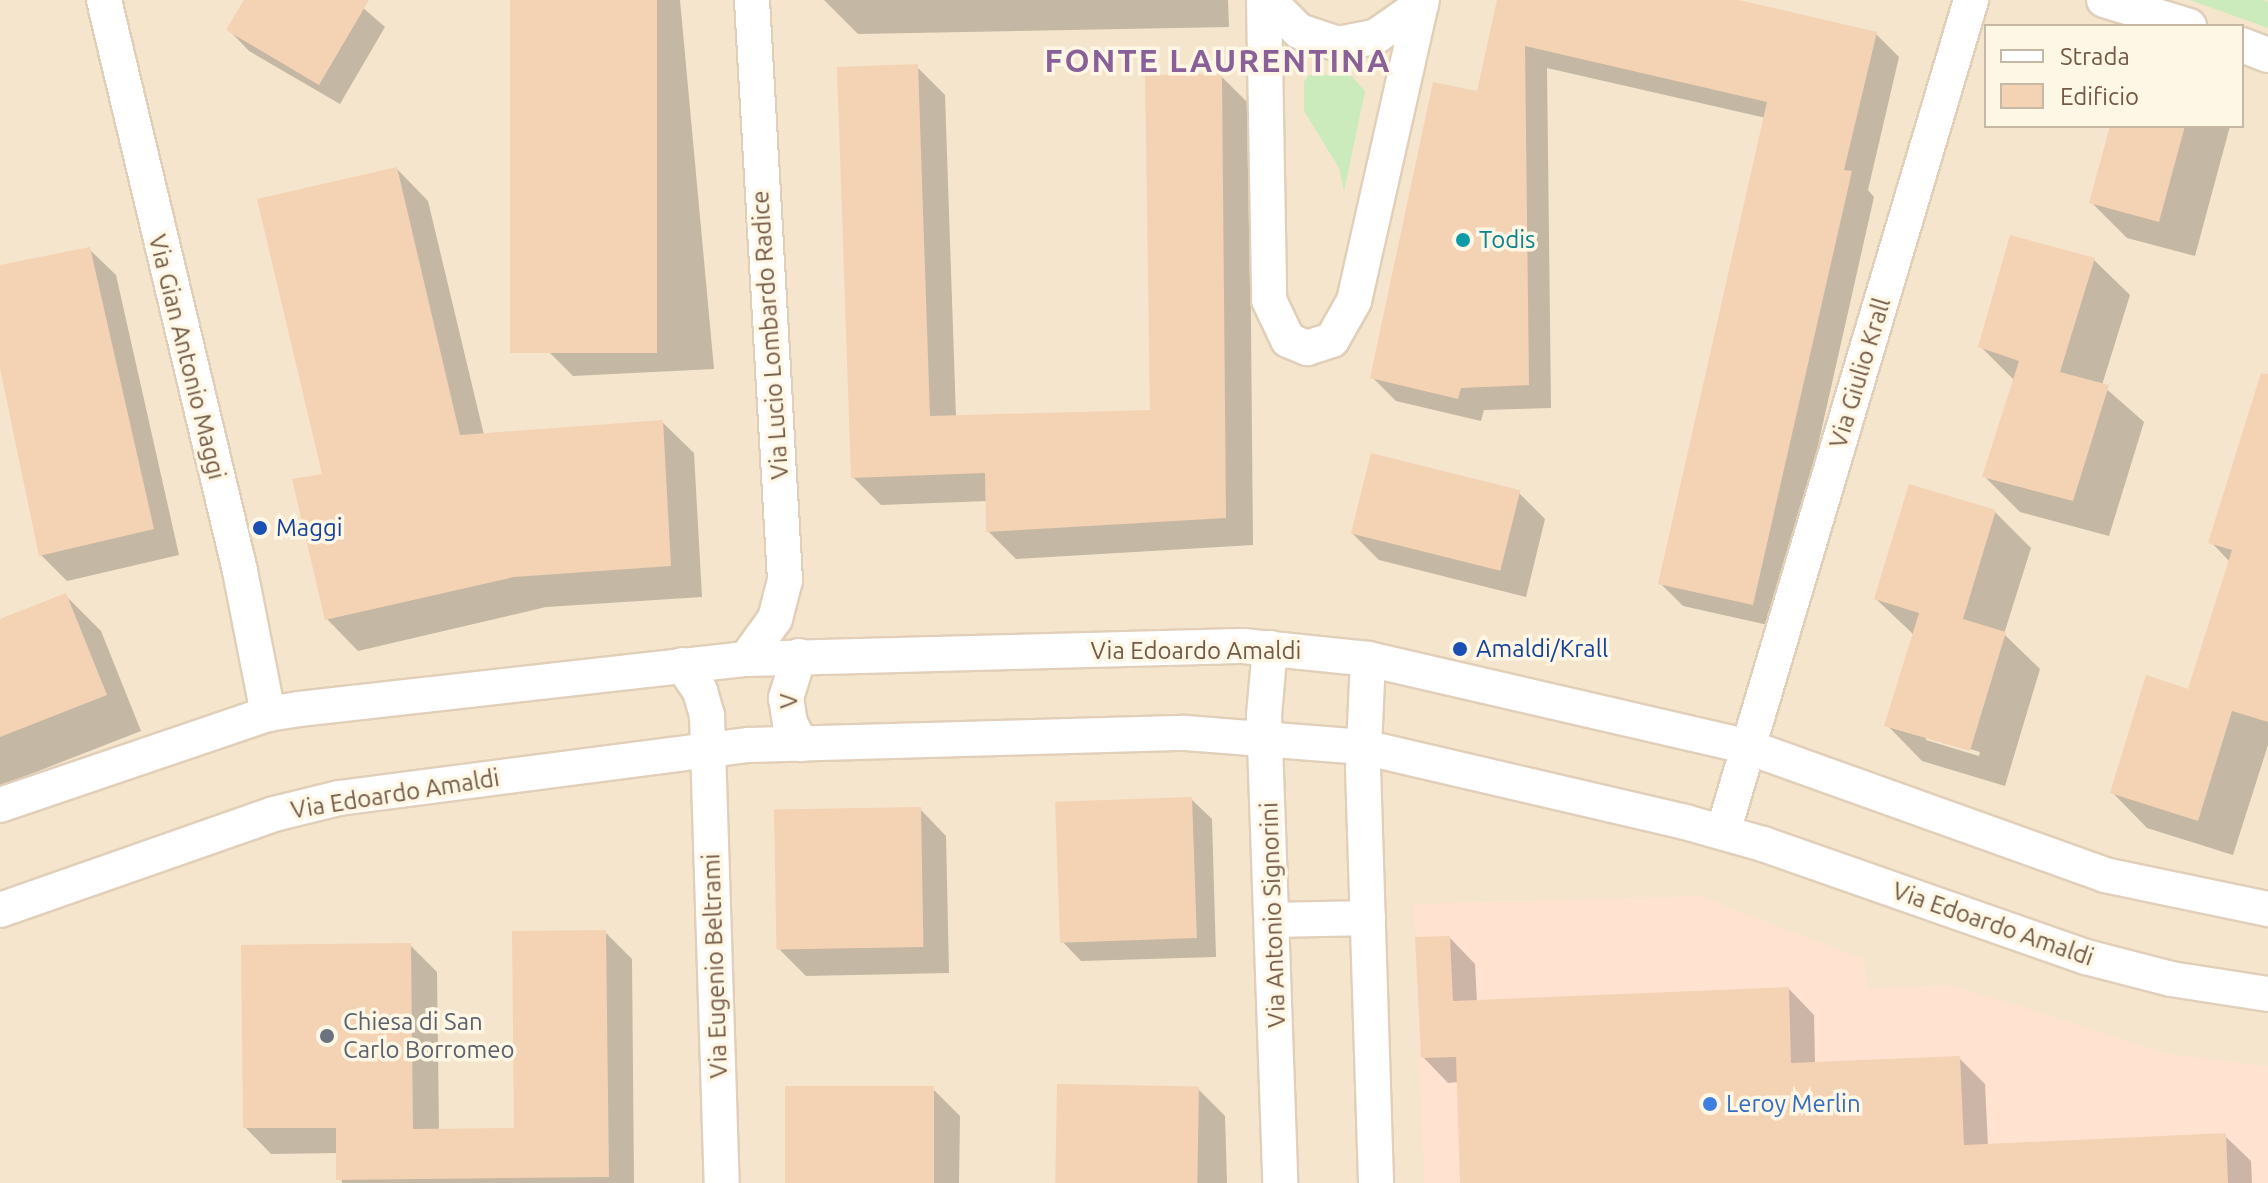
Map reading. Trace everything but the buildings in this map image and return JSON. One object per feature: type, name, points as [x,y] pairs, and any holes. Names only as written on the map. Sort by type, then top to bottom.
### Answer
[{"type":"street","name":"Via Gian Antonio Maggi","points":[[104,0],[240,571],[268,714]]},
{"type":"street","name":"Via Lucio Lombardo Radice","points":[[746,659],[775,619],[785,580],[752,0]]},
{"type":"street","points":[[1266,0],[1269,300],[1288,340],[1307,348],[1324,346],[1342,330],[1354,301],[1422,3]]},
{"type":"street","points":[[1266,0],[1299,31],[1338,44],[1375,37],[1422,3]]},
{"type":"street","name":"Via Giulio Krall","points":[[1748,747],[1971,0]]},
{"type":"street","points":[[2104,0],[2182,24]]},
{"type":"street","points":[[2244,46],[2268,55]]},
{"type":"street","name":"Via Edoardo Amaldi","points":[[0,805],[268,714],[746,659],[1270,648],[1368,659],[1748,747],[2105,875],[2268,909]]},
{"type":"street","name":"Via Antonio Signorini","points":[[1270,648],[1266,737],[1280,1183]]},
{"type":"street","name":"V","points":[[799,656],[786,698],[790,723],[801,744]]},
{"type":"street","points":[[1368,659],[1363,747],[1376,1183]]},
{"type":"street","points":[[682,665],[707,708],[708,749]]},
{"type":"street","name":"Via Edoardo Amaldi","points":[[0,910],[306,805],[708,749],[1186,733],[1363,747],[1723,832],[2086,957],[2171,979],[2268,994]]},
{"type":"street","points":[[1723,832],[1748,747]]},
{"type":"street","name":"Via Eugenio Beltrami","points":[[708,749],[722,1183]]},
{"type":"street","points":[[1274,920],[1368,918]]},
{"type":"shaded area","points":[[0,0],[2268,0],[2268,1183],[0,1183]]},
{"type":"shaded area","points":[[1699,896],[1864,959],[1867,988],[1952,985],[2169,1054],[2268,1066],[2268,1183],[1424,1183],[1414,904]]},
{"type":"green space","points":[[2190,0],[2263,0],[2268,2],[2268,28]]},
{"type":"green space","points":[[1309,75],[1351,75],[1365,91],[1344,192],[1339,168],[1304,111],[1304,82]]},
{"type":"place","name":"Todis","points":[[1463,240]]},
{"type":"place","name":"Maggi","points":[[260,528]]},
{"type":"place","name":"Amaldi/Krall","points":[[1460,649]]},
{"type":"place","name":"Chiesa di San Carlo Borromeo","points":[[327,1036]]},
{"type":"place","name":"Leroy Merlin","points":[[1710,1104]]},
{"type":"district","name":"FONTE LAURENTINA","points":[[1218,60]]}]
